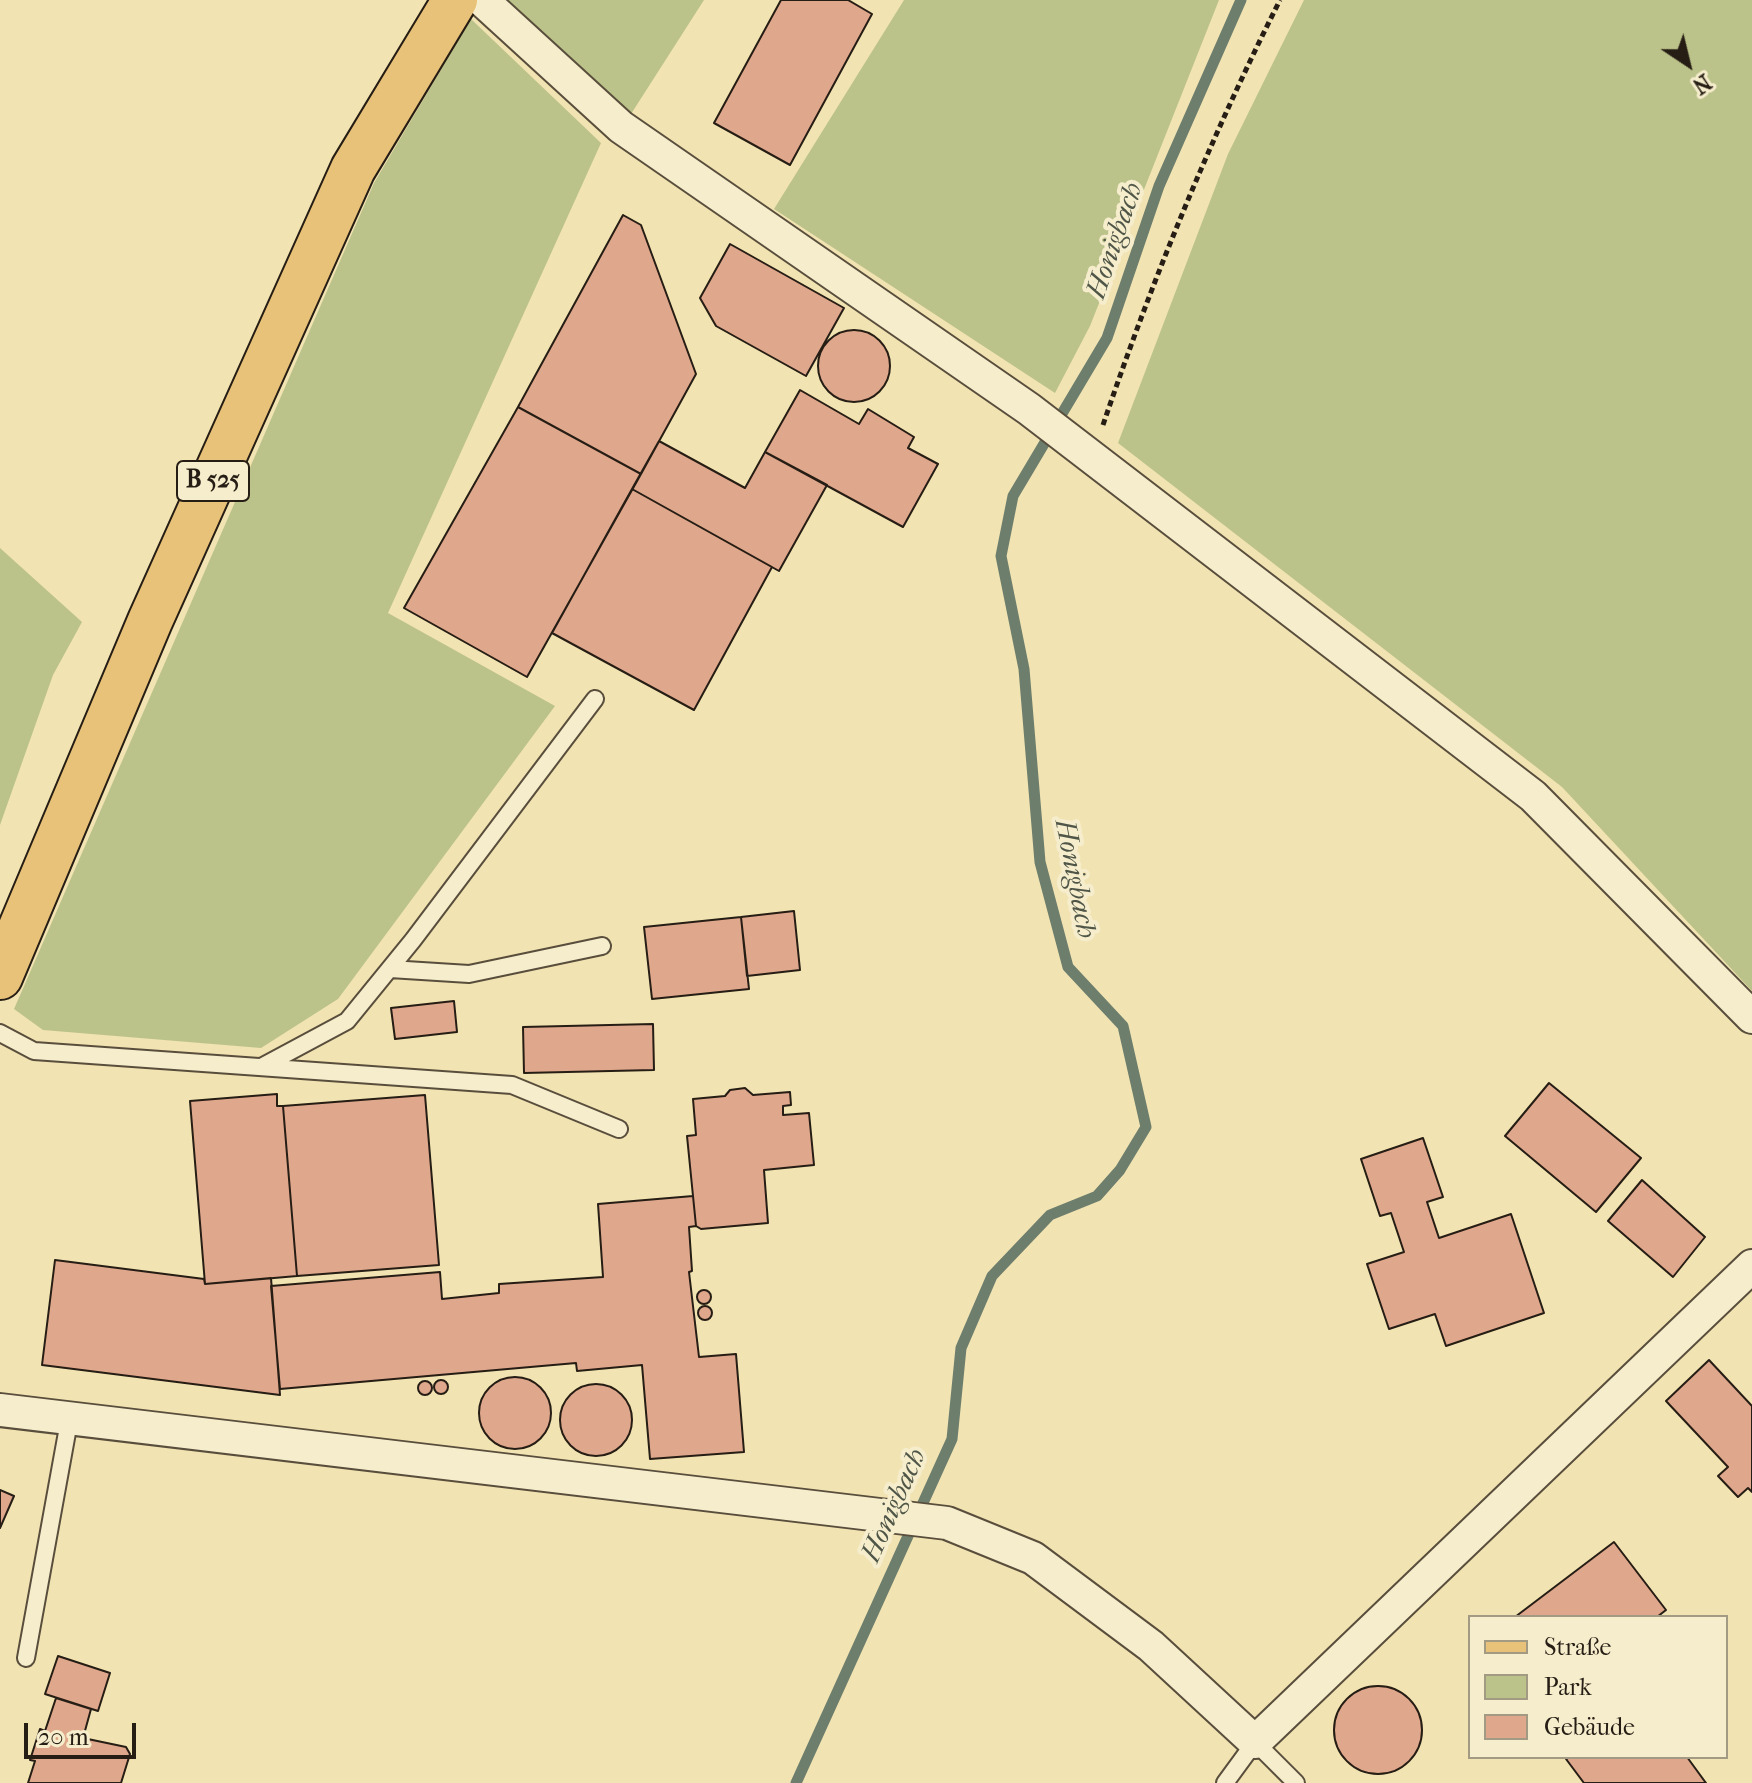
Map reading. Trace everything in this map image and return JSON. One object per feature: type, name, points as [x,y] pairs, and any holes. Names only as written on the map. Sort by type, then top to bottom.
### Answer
[{"type":"main road","name":"B 525","points":[[0,977],[16,902],[150,621],[353,169],[455,0]]},
{"type":"street","points":[[482,0],[621,127],[1029,409],[1533,796],[1752,1017]]},
{"type":"street","points":[[0,1410],[947,1523],[1033,1558],[1151,1646],[1255,1742],[1752,1266]]},
{"type":"lane","points":[[263,1066],[347,1021],[595,699]]},
{"type":"lane","points":[[390,969],[469,974],[602,946]]},
{"type":"lane","points":[[0,1033],[34,1051],[512,1085],[619,1129]]},
{"type":"lane","points":[[26,1658],[70,1416]]},
{"type":"lane","points":[[1225,1783],[1255,1742],[1296,1783]]},
{"type":"path","points":[[1082,449],[1236,88],[1280,0]]},
{"type":"green space","points":[[508,0],[704,0],[631,114]]},
{"type":"green space","points":[[904,0],[1219,0],[1090,326],[1055,393],[774,209]]},
{"type":"green space","points":[[1304,0],[1752,0],[1752,991],[1562,787],[1118,443],[1228,154]]},
{"type":"green space","points":[[471,19],[601,143],[388,613],[555,706],[338,999],[261,1048],[43,1030],[14,1009],[374,183]]},
{"type":"green space","points":[[0,548],[82,622],[53,675],[0,825]]},
{"type":"building","points":[[781,0],[848,0],[872,14],[790,165],[714,123]]},
{"type":"building","points":[[623,215],[641,225],[696,374],[641,474],[518,407]]},
{"type":"building","points":[[730,244],[844,308],[806,376],[716,326],[700,298]]},
{"type":"building","points":[[854,330],[874,336],[884,346],[890,366],[884,386],[874,396],[854,402],[834,396],[824,386],[818,366],[824,346],[834,336]]},
{"type":"building","points":[[800,390],[859,424],[868,409],[914,437],[908,448],[938,464],[903,527],[765,452]]},
{"type":"building","points":[[518,407],[641,474],[527,677],[404,608]]},
{"type":"building","points":[[659,441],[745,488],[765,452],[827,485],[779,571],[632,489]]},
{"type":"building","points":[[632,489],[772,567],[694,710],[552,633]]},
{"type":"building","points":[[794,911],[800,970],[747,976],[741,917]]},
{"type":"building","points":[[741,917],[749,989],[652,999],[644,927]]},
{"type":"building","points":[[454,1001],[457,1032],[395,1039],[391,1008]]},
{"type":"building","points":[[653,1024],[654,1070],[524,1073],[523,1027]]},
{"type":"building","points":[[1549,1083],[1641,1158],[1596,1212],[1505,1136]]},
{"type":"building","points":[[745,1088],[753,1095],[790,1092],[791,1105],[783,1106],[783,1115],[809,1113],[814,1165],[764,1170],[768,1223],[701,1229],[696,1226],[687,1136],[696,1135],[693,1099],[725,1096],[730,1090]]},
{"type":"building","points":[[277,1094],[277,1106],[283,1106],[297,1276],[205,1284],[190,1101]]},
{"type":"building","points":[[425,1095],[439,1265],[297,1276],[283,1106]]},
{"type":"building","points":[[1423,1138],[1443,1197],[1427,1202],[1439,1238],[1511,1214],[1544,1313],[1446,1346],[1435,1314],[1389,1329],[1367,1264],[1404,1252],[1391,1213],[1380,1216],[1361,1159]]},
{"type":"building","points":[[1642,1180],[1705,1237],[1673,1277],[1608,1221]]},
{"type":"building","points":[[693,1196],[696,1226],[689,1227],[692,1271],[689,1272],[699,1357],[736,1354],[744,1452],[650,1459],[642,1365],[577,1371],[576,1363],[280,1389],[271,1286],[440,1272],[442,1299],[499,1293],[499,1284],[603,1277],[598,1204]]},
{"type":"building","points":[[55,1260],[204,1279],[205,1284],[271,1278],[280,1395],[42,1365]]},
{"type":"building","points":[[704,1290],[711,1297],[704,1304],[697,1297]]},
{"type":"building","points":[[705,1306],[712,1313],[705,1320],[698,1313]]},
{"type":"building","points":[[1709,1360],[1752,1406],[1752,1492],[1748,1488],[1738,1497],[1718,1476],[1728,1467],[1666,1401]]},
{"type":"building","points":[[515,1377],[535,1383],[545,1393],[551,1413],[545,1433],[535,1443],[515,1449],[495,1443],[485,1433],[479,1413],[485,1393],[495,1383]]},
{"type":"building","points":[[441,1380],[448,1387],[441,1394],[434,1387]]},
{"type":"building","points":[[425,1381],[432,1388],[425,1395],[418,1388]]},
{"type":"building","points":[[596,1384],[616,1390],[626,1400],[632,1420],[626,1440],[616,1450],[596,1456],[576,1450],[566,1440],[560,1420],[566,1400],[576,1390]]},
{"type":"building","points":[[0,1490],[14,1496],[0,1528]]},
{"type":"building","points":[[1614,1542],[1666,1610],[1660,1615],[1518,1615]]},
{"type":"building","points":[[58,1656],[110,1673],[98,1711],[45,1694]]},
{"type":"building","points":[[1378,1686],[1395,1690],[1409,1699],[1418,1713],[1422,1730],[1418,1747],[1409,1761],[1395,1770],[1378,1774],[1361,1770],[1347,1761],[1338,1747],[1334,1730],[1338,1713],[1347,1699],[1361,1690]]},
{"type":"building","points":[[56,1698],[91,1709],[83,1738],[126,1747],[130,1754],[121,1783],[28,1783],[35,1761],[30,1760],[40,1729],[45,1731]]},
{"type":"building","points":[[1566,1759],[1688,1759],[1706,1783],[1584,1783]]},
{"type":"waterway","name":"Honigbach","points":[[796,1783],[952,1439],[961,1348],[992,1276],[1050,1215],[1097,1196],[1120,1170],[1146,1127],[1123,1026],[1068,967],[1040,862],[1024,669],[1001,556],[1013,496],[1107,338],[1159,186],[1241,0]]}]
